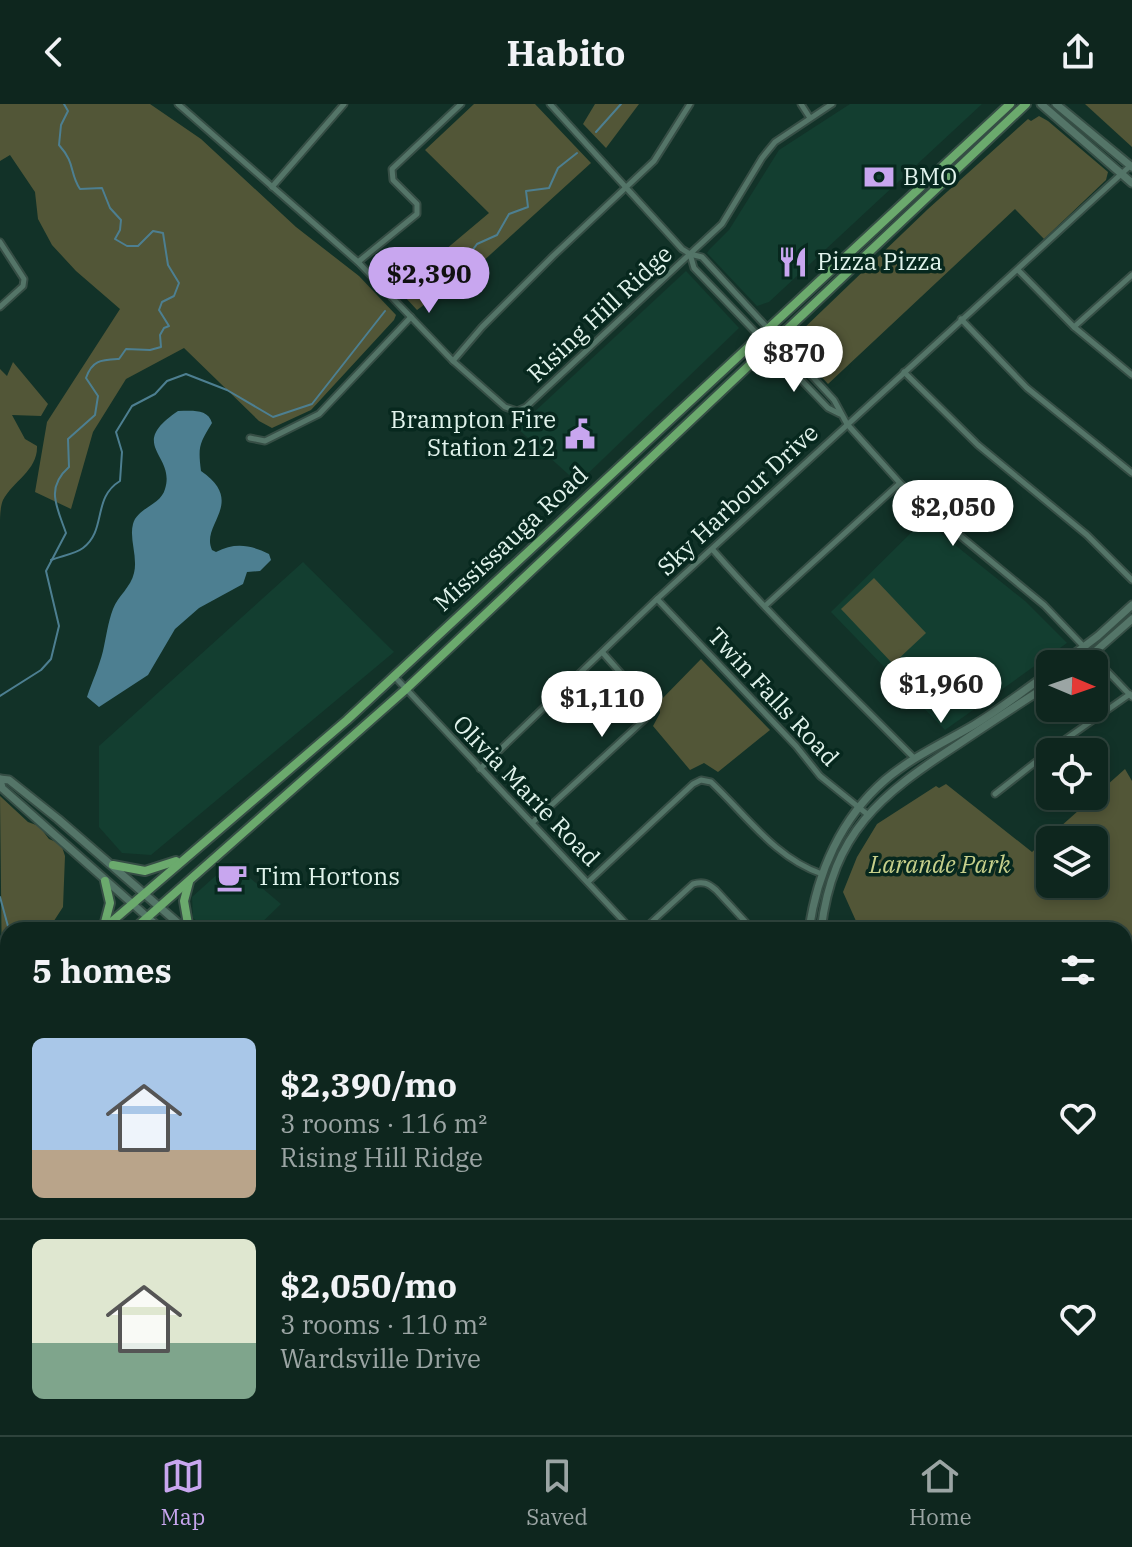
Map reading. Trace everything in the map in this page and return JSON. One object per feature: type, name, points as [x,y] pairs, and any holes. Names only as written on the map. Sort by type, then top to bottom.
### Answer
[{"type":"main road","name":"Mississauga Road","points":[[111,922],[295,766],[394,676],[1010,104]]},
{"type":"main road","name":"Mississauga Road","points":[[143,922],[405,690],[1026,104]]},
{"type":"main road","points":[[113,865],[129,870],[155,869],[190,852]]},
{"type":"main road","points":[[104,922],[110,903],[105,881]]},
{"type":"main road","points":[[187,922],[184,901],[189,881]]},
{"type":"street","name":"Rising Hill Ridge","points":[[178,104],[358,262],[453,361],[505,407],[515,411],[522,410],[690,254]]},
{"type":"street","points":[[272,187],[344,104]]},
{"type":"street","points":[[358,262],[417,214],[417,204],[393,180],[392,169],[461,104]]},
{"type":"street","points":[[550,104],[690,254],[694,268],[828,408],[840,414]]},
{"type":"street","points":[[453,361],[482,327],[661,153],[690,104]]},
{"type":"street","points":[[801,104],[810,118]]},
{"type":"street","points":[[690,254],[722,224],[770,147],[784,134],[832,104]]},
{"type":"street","points":[[1041,104],[1132,183]]},
{"type":"street","points":[[1056,104],[1131,166]]},
{"type":"street","name":"Sky Harbour Drive","points":[[480,769],[657,599],[1131,166]]},
{"type":"street","points":[[0,242],[24,279],[23,286],[0,307]]},
{"type":"street","points":[[690,254],[702,257],[768,327],[834,400],[847,424],[900,483],[1042,603],[1089,650]]},
{"type":"street","points":[[1018,270],[1074,327],[1132,375]]},
{"type":"street","points":[[1074,327],[1132,275]]},
{"type":"street","points":[[250,438],[265,441],[319,414],[411,317]]},
{"type":"street","points":[[961,319],[1027,388],[1132,473]]},
{"type":"street","points":[[904,372],[978,445],[1087,535],[1132,580]]},
{"type":"street","points":[[765,606],[900,483]]},
{"type":"street","points":[[713,550],[843,690],[889,730],[916,759]]},
{"type":"street","name":"Twin Falls Road","points":[[657,599],[820,776],[867,814]]},
{"type":"street","points":[[1080,650],[1132,605]]},
{"type":"street","points":[[1097,650],[1132,619]]},
{"type":"street","points":[[533,822],[650,712],[648,704],[603,653]]},
{"type":"street","points":[[995,794],[1056,746],[1131,696],[1108,671]]},
{"type":"street","name":"Olivia Marie Road","points":[[394,676],[625,922]]},
{"type":"street","points":[[811,922],[822,874],[835,844],[859,807],[885,780],[1036,682]]},
{"type":"street","points":[[823,922],[832,877],[846,845],[867,814],[913,773],[1036,693]]},
{"type":"street","points":[[153,922],[2,788],[0,779],[9,780],[178,922]]},
{"type":"street","points":[[588,882],[701,780],[711,782],[785,856],[801,867],[822,874]]},
{"type":"street","points":[[652,922],[699,882],[716,890],[746,922]]},
{"type":"shaded area","points":[[850,104],[982,104],[769,302],[757,306],[707,253],[729,230],[779,150]]},
{"type":"shaded area","points":[[686,271],[739,328],[578,483],[517,428]]},
{"type":"shaded area","points":[[924,520],[1025,601],[1067,643],[1057,650],[1036,650],[1036,665],[945,730],[831,612]]},
{"type":"shaded area","points":[[303,562],[394,652],[151,855],[122,853],[99,827],[99,746]]},
{"type":"shaded area","points":[[231,862],[281,904],[262,922],[198,922],[193,918],[192,897]]},
{"type":"green space","points":[[0,104],[150,104],[201,139],[296,227],[359,276],[396,315],[394,320],[311,410],[272,428],[259,421],[184,348],[126,379],[93,432],[71,509],[35,492],[47,422],[120,309],[76,271],[52,245],[38,219],[35,192],[10,155],[0,161]]},
{"type":"green space","points":[[474,104],[535,104],[591,163],[480,264],[417,310],[393,284],[445,250],[489,213],[425,150]]},
{"type":"green space","points":[[595,104],[639,104],[606,148],[583,124]]},
{"type":"green space","points":[[1085,104],[1132,104],[1132,147]]},
{"type":"green space","points":[[1039,116],[1108,172],[1106,180],[1044,239],[1015,209],[828,384],[797,350],[797,342],[804,336],[800,332],[928,209],[1028,119],[1031,121]]},
{"type":"green space","points":[[13,362],[48,404],[41,416],[12,415],[25,439],[37,446],[34,462],[3,500],[0,526],[0,369],[7,376]]},
{"type":"green space","points":[[874,578],[926,633],[893,664],[841,609]]},
{"type":"green space","points":[[701,659],[770,730],[718,772],[704,763],[690,770],[653,726],[660,713],[659,702]]},
{"type":"green space","name":"Larande Park","points":[[1125,769],[1132,781],[1132,922],[856,922],[843,892],[857,857],[877,824],[936,786],[939,788],[946,784],[1032,852],[1036,848],[1036,898],[1108,898],[1108,826],[1061,826],[1079,810],[1108,810],[1108,784]]},
{"type":"green space","points":[[0,796],[28,822],[39,826],[49,839],[61,844],[65,856],[63,907],[53,922],[1,922]]},
{"type":"water","points":[[178,411],[203,413],[212,423],[200,446],[200,456],[201,471],[214,483],[222,503],[210,540],[212,550],[216,552],[236,546],[256,548],[269,554],[271,560],[260,571],[247,572],[243,584],[199,608],[175,629],[148,675],[99,707],[87,697],[113,609],[134,573],[133,524],[165,489],[167,477],[154,442],[156,433]]},
{"type":"waterway","points":[[0,696],[41,670],[51,659],[59,626],[46,571],[66,533],[55,490],[69,467],[68,439],[95,415],[98,396],[86,378],[88,372],[98,362],[119,359],[126,349],[161,347],[160,335],[169,326],[159,310],[162,302],[174,296],[179,283],[168,265],[163,233],[153,231],[138,246],[127,246],[115,239],[121,220],[110,208],[102,188],[80,189],[68,158],[59,145],[61,125],[68,111],[64,104]]},
{"type":"waterway","points":[[596,132],[621,104]]},
{"type":"waterway","points":[[407,291],[461,266],[477,244],[497,235],[509,214],[528,207],[526,191],[549,188],[558,168],[577,153]]},
{"type":"waterway","points":[[51,560],[80,550],[95,532],[106,496],[120,481],[122,452],[116,432],[132,406],[155,394],[167,381],[186,374],[227,390],[273,417],[312,404],[385,311]]},
{"type":"waterway","points":[[0,897],[7,922]]},
{"type":"waterway","points":[[0,1243],[0,1248]]},
{"type":"place","name":"BMO","points":[[879,177]]},
{"type":"place","name":"Pizza Pizza","points":[[793,262]]},
{"type":"place","name":"Brampton Fire Station 212","points":[[580,434]]},
{"type":"place","name":"Tim Hortons","points":[[232,877]]}]
